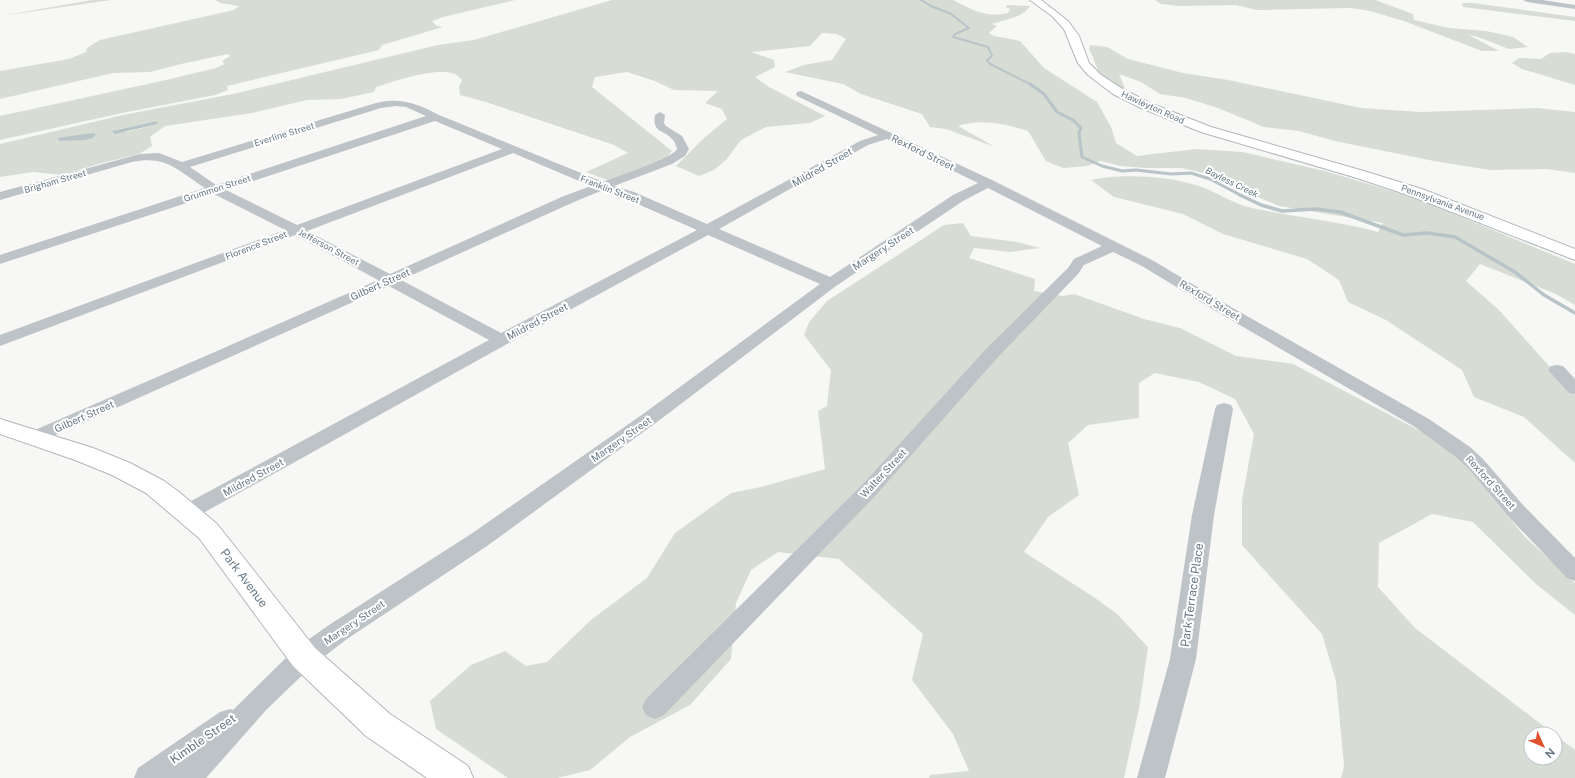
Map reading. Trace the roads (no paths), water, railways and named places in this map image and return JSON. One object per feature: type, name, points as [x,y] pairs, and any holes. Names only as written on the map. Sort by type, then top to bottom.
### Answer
[{"type":"street","name":"Hawleyton Road","points":[[1035,0],[1056,15],[1067,26],[1074,36],[1082,61],[1092,73],[1116,90],[1162,112],[1200,127],[1309,160]]},
{"type":"street","points":[[1527,0],[1575,6]]},
{"type":"street","name":"Rexford Street","points":[[801,94],[988,183],[1160,270],[1225,310],[1422,422],[1463,452],[1476,464],[1515,510],[1575,572]]},
{"type":"street","name":"Franklin Street","points":[[388,103],[398,102],[411,105],[435,117],[602,186],[629,195],[831,283]]},
{"type":"street","name":"Everline Street","points":[[180,166],[388,103]]},
{"type":"street","name":"Gilbert Street","points":[[35,438],[569,199],[668,161],[681,154],[683,149],[678,138],[662,128],[659,124],[660,115]]},
{"type":"street","name":"Grummon Street","points":[[0,260],[435,117]]},
{"type":"street","name":"Mildred Street","points":[[188,512],[501,340],[708,230],[864,143],[888,135]]},
{"type":"street","name":"Florence Street","points":[[0,342],[513,149]]},
{"type":"street","name":"Jefferson Street","points":[[109,165],[130,159],[152,156],[168,160],[215,189],[297,230],[501,340]]},
{"type":"street","name":"Pennsylvania Avenue","points":[[1309,160],[1439,199],[1575,255]]},
{"type":"street","name":"Brigham Street","points":[[0,196],[109,165]]},
{"type":"street","name":"Margery Street","points":[[258,701],[304,657],[338,632],[479,540],[587,464],[782,321],[831,283],[953,202],[974,189],[988,183]]},
{"type":"street","name":"Walter Street","points":[[655,707],[868,490],[992,353],[1074,271],[1079,262],[1114,246]]},
{"type":"street","points":[[1557,370],[1575,389]]},
{"type":"street","name":"Park Terrace Place","points":[[1151,778],[1183,659],[1203,515],[1224,409]]},
{"type":"street","name":"Park Avenue","points":[[0,426],[121,469],[155,487],[188,512],[208,531],[304,657],[378,725],[456,778]]},
{"type":"street","points":[[187,778],[258,701]]},
{"type":"street","name":"Kimble Street","points":[[148,778],[258,701]]},
{"type":"waterway","name":"Bayless Creek","points":[[921,0],[931,6],[951,14],[969,28],[955,34],[953,37],[988,47],[992,56],[987,60],[990,64],[1030,84]]},
{"type":"waterway","name":"Bayless Creek","points":[[1030,84],[1044,94],[1057,112],[1073,120],[1081,128],[1079,133],[1082,157],[1102,166],[1122,171],[1136,170],[1171,174],[1191,173],[1210,179],[1241,196]]},
{"type":"waterway","name":"Bayless Creek","points":[[1241,196],[1261,205],[1282,211],[1315,209],[1340,212],[1403,235],[1427,233],[1455,237],[1515,272],[1544,295],[1575,313]]}]
